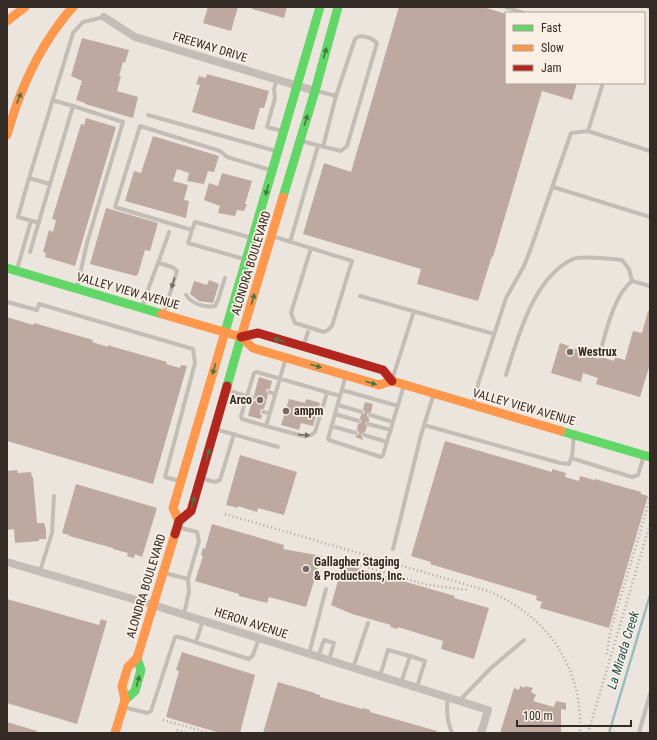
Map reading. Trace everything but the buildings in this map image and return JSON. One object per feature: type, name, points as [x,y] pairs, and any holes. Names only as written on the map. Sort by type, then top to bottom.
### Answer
[{"type":"main road","points":[[7,21],[25,7]]},
{"type":"main road","points":[[7,135],[13,112],[29,72],[46,41],[65,15],[73,7]]},
{"type":"main road","name":"ALONDRA BOULEVARD","points":[[178,524],[173,508],[320,7]]},
{"type":"main road","name":"ALONDRA BOULEVARD","points":[[115,733],[124,703],[122,686],[128,667],[137,658],[178,524],[191,511],[241,337],[315,91],[338,7]]},
{"type":"main road","name":"VALLEY VIEW AVENUE","points":[[7,268],[241,337],[253,348],[286,358],[379,385],[392,381],[404,384],[647,456]]},
{"type":"main road","name":"VALLEY VIEW AVENUE","points":[[241,337],[258,333],[383,370],[392,381]]},
{"type":"main road","name":"ALONDRA BOULEVARD","points":[[124,703],[135,691],[141,670],[137,658]]},
{"type":"street","name":"FREEWAY DRIVE","points":[[104,17],[135,37],[315,91]]},
{"type":"street","name":"HERON AVENUE","points":[[7,562],[153,604],[488,710],[481,733]]},
{"type":"lane","points":[[506,7],[520,12]]},
{"type":"lane","points":[[39,223],[18,217],[73,33],[83,22],[104,17]]},
{"type":"lane","points":[[300,140],[318,146],[341,151],[347,146],[377,43],[376,41],[360,36],[355,39],[336,96],[323,147]]},
{"type":"lane","points":[[277,79],[274,89],[275,98],[267,127],[284,132]]},
{"type":"lane","points":[[588,131],[603,84]]},
{"type":"lane","points":[[315,91],[336,96]]},
{"type":"lane","points":[[52,100],[123,122],[87,243],[76,288]]},
{"type":"lane","points":[[30,252],[73,106]]},
{"type":"lane","points":[[148,115],[278,152]]},
{"type":"lane","points":[[192,230],[115,207],[140,126],[220,151],[227,157],[273,171]]},
{"type":"lane","points":[[473,404],[506,298],[524,266],[571,133],[588,131],[650,151]]},
{"type":"lane","points":[[290,242],[318,146]]},
{"type":"lane","points":[[29,178],[50,184]]},
{"type":"lane","points":[[553,187],[650,217]]},
{"type":"lane","points":[[17,271],[31,221]]},
{"type":"lane","points":[[246,260],[188,243],[192,230],[195,222],[253,238]]},
{"type":"lane","points":[[142,308],[149,284],[159,263],[169,232]]},
{"type":"lane","points":[[272,236],[290,242],[311,248],[352,261],[332,326],[324,332],[295,323],[291,313],[311,248]]},
{"type":"lane","points":[[506,375],[520,332],[540,289],[552,274],[574,259],[589,258],[622,260],[628,269],[632,281]]},
{"type":"lane","points":[[159,263],[177,271],[163,314]]},
{"type":"lane","points":[[186,295],[195,303],[209,307],[215,306],[225,278]]},
{"type":"lane","points":[[632,281],[650,286]]},
{"type":"lane","points":[[599,356],[614,308],[626,286],[632,281]]},
{"type":"lane","points":[[360,296],[494,334]]},
{"type":"lane","points":[[7,302],[37,310],[39,304],[193,349],[195,363],[166,477],[181,481]]},
{"type":"lane","points":[[392,381],[414,311]]},
{"type":"lane","points":[[304,344],[308,332]]},
{"type":"lane","points":[[266,426],[286,358]]},
{"type":"lane","points":[[327,393],[316,432],[311,435],[304,436],[266,426],[242,419],[241,416],[254,373],[257,372],[340,396]]},
{"type":"lane","points":[[346,375],[328,438],[329,440],[381,457],[391,430],[404,384]]},
{"type":"lane","points":[[250,386],[256,388]]},
{"type":"lane","points":[[226,390],[253,398]]},
{"type":"lane","points":[[342,390],[398,406]]},
{"type":"lane","points":[[269,392],[276,394]]},
{"type":"lane","points":[[393,549],[424,425],[434,393]]},
{"type":"lane","points":[[266,402],[273,404]]},
{"type":"lane","points":[[338,405],[362,412]]},
{"type":"lane","points":[[244,406],[250,408]]},
{"type":"lane","points":[[263,412],[270,413]]},
{"type":"lane","points":[[335,414],[359,422]]},
{"type":"lane","points":[[370,415],[393,422]]},
{"type":"lane","points":[[368,424],[391,430]]},
{"type":"lane","points":[[424,425],[568,464],[571,458],[574,434]]},
{"type":"lane","points":[[331,426],[356,433]]},
{"type":"lane","points":[[215,429],[278,447]]},
{"type":"lane","points":[[201,478],[214,482],[220,480],[234,434]]},
{"type":"lane","points":[[364,435],[387,442]]},
{"type":"lane","points":[[571,458],[632,477],[638,475],[647,456]]},
{"type":"lane","points":[[40,571],[52,533],[54,496]]},
{"type":"lane","points":[[178,524],[197,532],[199,541],[188,579],[189,592],[184,614]]},
{"type":"lane","points":[[163,573],[188,579]]},
{"type":"lane","points":[[308,654],[326,589]]},
{"type":"lane","points":[[196,642],[203,620]]},
{"type":"lane","points":[[353,668],[368,623]]},
{"type":"lane","points":[[124,703],[147,713],[151,711],[175,637],[249,659],[253,655],[259,638]]},
{"type":"lane","points":[[318,657],[324,640],[334,643],[329,660]]},
{"type":"lane","points":[[459,701],[490,668],[524,640]]},
{"type":"lane","points":[[380,676],[388,650],[410,656],[425,661],[417,688]]},
{"type":"lane","points":[[401,683],[410,656]]},
{"type":"lane","points":[[639,733],[650,694]]},
{"type":"lane","points":[[448,698],[446,711],[448,725],[452,733]]},
{"type":"waterway","name":"La Mirada Creek","points":[[609,733],[650,595]]},
{"type":"railway","points":[[607,654],[610,633],[650,498]]},
{"type":"railway","points":[[225,514],[488,591],[509,602],[528,614],[558,647],[568,666],[575,686],[579,709],[580,733]]},
{"type":"railway","points":[[588,733],[650,524]]},
{"type":"railway","points":[[349,562],[428,585],[468,590]]},
{"type":"railway","points":[[163,720],[210,733]]},
{"type":"railway","points":[[177,730],[186,733]]},
{"type":"traffic: fast","points":[[225,332],[320,7]]},
{"type":"traffic: fast","points":[[283,197],[315,91],[338,7]]},
{"type":"traffic: fast","points":[[7,268],[162,314]]},
{"type":"traffic: fast","points":[[227,386],[241,337]]},
{"type":"traffic: fast","points":[[561,431],[650,457]]},
{"type":"traffic: fast","points":[[125,700],[135,691],[141,670],[137,658]]},
{"type":"traffic: slow","points":[[7,21],[25,7]]},
{"type":"traffic: slow","points":[[7,135],[15,108],[31,70],[44,46],[73,7]]},
{"type":"traffic: slow","points":[[162,314],[241,337],[283,197]]},
{"type":"traffic: slow","points":[[179,521],[173,508],[225,332]]},
{"type":"traffic: slow","points":[[241,337],[253,348],[379,385],[392,381],[561,431]]},
{"type":"traffic: slow","points":[[115,733],[125,700],[122,686],[128,667],[137,658],[175,534]]},
{"type":"traffic: jam","points":[[241,337],[258,333],[383,370],[392,381]]},
{"type":"traffic: jam","points":[[175,534],[179,521],[191,511],[227,386]]},
{"type":"place","name":"Westrux","points":[[570,352]]},
{"type":"place","name":"Arco","points":[[260,400]]},
{"type":"place","name":"ampm","points":[[286,411]]},
{"type":"place","name":"Gallagher Staging & Productions, Inc.","points":[[306,569]]}]
